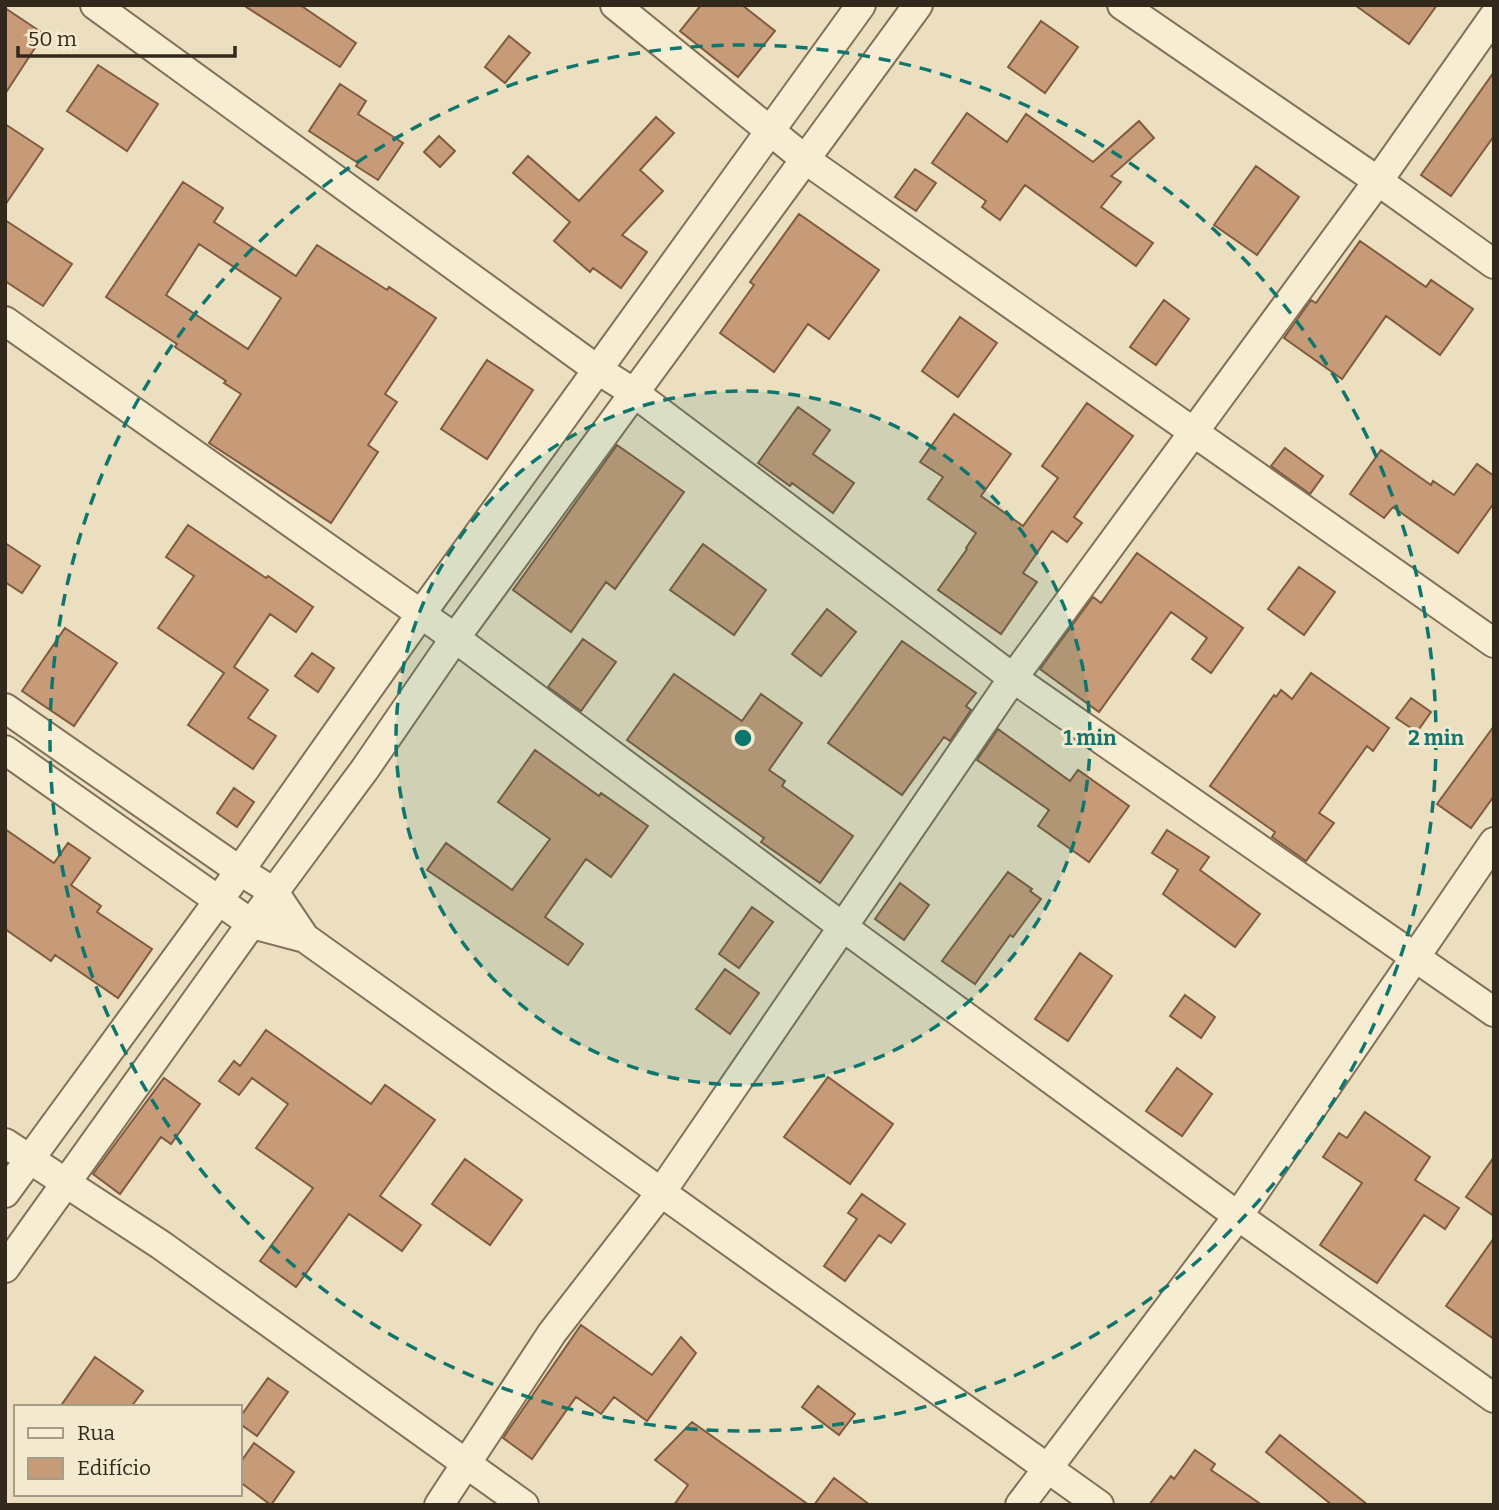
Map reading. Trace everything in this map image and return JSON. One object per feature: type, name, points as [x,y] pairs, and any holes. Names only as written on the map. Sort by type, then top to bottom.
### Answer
[{"type":"street","points":[[95,5],[598,370],[633,392],[1013,678],[1494,1012]]},
{"type":"street","points":[[615,5],[806,160],[1494,643]]},
{"type":"street","points":[[5,1194],[861,5]]},
{"type":"street","points":[[5,1268],[365,769],[455,638],[918,5]]},
{"type":"street","points":[[1122,5],[1494,264]]},
{"type":"street","points":[[439,1505],[552,1333],[662,1191],[1013,678],[1378,181],[1494,16]]},
{"type":"street","points":[[5,321],[455,638],[1238,1216],[1494,1398]]},
{"type":"street","points":[[5,708],[274,892],[305,938]]},
{"type":"street","points":[[5,750],[252,924],[305,938],[1098,1505]]},
{"type":"street","points":[[1020,1505],[1045,1468],[1238,1216],[1494,842]]},
{"type":"street","points":[[5,1143],[161,1245],[524,1505]]},
{"type":"building","points":[[243,5],[300,5],[356,43],[340,67]]},
{"type":"building","points":[[701,5],[742,5],[775,31],[738,77],[680,31]]},
{"type":"building","points":[[1355,5],[1437,5],[1409,44]]},
{"type":"building","points":[[5,8],[44,34],[5,94]]},
{"type":"building","points":[[1041,21],[1078,47],[1045,93],[1008,67]]},
{"type":"building","points":[[509,36],[530,53],[505,83],[485,67]]},
{"type":"building","points":[[98,65],[158,104],[127,151],[67,111]]},
{"type":"building","points":[[1494,72],[1494,136],[1451,196],[1421,175]]},
{"type":"building","points":[[340,84],[366,101],[358,114],[403,143],[378,180],[356,166],[358,163],[309,131]]},
{"type":"building","points":[[967,113],[1007,142],[1026,114],[1093,162],[1139,121],[1154,138],[1111,176],[1121,182],[1101,207],[1153,243],[1136,266],[1025,185],[1000,220],[982,207],[986,201],[932,163]]},
{"type":"building","points":[[656,117],[674,133],[640,170],[663,191],[622,235],[647,252],[621,288],[593,268],[590,272],[554,241],[570,222],[513,173],[528,156],[579,201]]},
{"type":"building","points":[[5,124],[43,149],[5,205]]},
{"type":"building","points":[[439,136],[455,151],[440,167],[424,152]]},
{"type":"building","points":[[1256,166],[1299,197],[1257,255],[1214,225]]},
{"type":"building","points":[[915,169],[936,183],[916,211],[895,197]]},
{"type":"building","points":[[183,182],[223,208],[214,222],[296,276],[317,245],[436,318],[385,394],[397,402],[368,445],[378,452],[331,523],[209,443],[241,394],[175,347],[177,344],[106,297]],"holes":[[[199,244],[281,298],[248,349],[166,295]]]},
{"type":"building","points":[[799,214],[879,270],[829,339],[808,324],[774,372],[720,333],[754,285],[750,282]]},
{"type":"building","points":[[5,220],[72,264],[43,306],[5,281]]},
{"type":"building","points":[[1360,241],[1426,287],[1431,280],[1473,309],[1440,355],[1386,316],[1342,379],[1284,338],[1311,300],[1316,303]]},
{"type":"building","points":[[1164,300],[1189,319],[1156,365],[1130,347]]},
{"type":"building","points":[[960,317],[997,343],[958,397],[922,371]]},
{"type":"building","points":[[487,360],[533,390],[487,459],[441,429]]},
{"type":"building","points":[[1087,403],[1133,436],[1074,517],[1082,523],[1067,542],[1052,531],[1023,573],[1037,582],[1001,634],[938,590],[976,533],[928,499],[943,477],[920,462],[954,414],[1011,454],[981,496],[1023,526],[1058,478],[1042,466]]},
{"type":"building","points":[[798,407],[830,430],[813,454],[854,483],[833,513],[792,483],[790,486],[758,463]]},
{"type":"building","points":[[617,445],[684,492],[615,589],[606,582],[571,632],[513,590]]},
{"type":"building","points":[[1285,448],[1323,476],[1310,494],[1271,466]]},
{"type":"building","points":[[1381,450],[1431,485],[1433,481],[1454,495],[1477,464],[1494,476],[1494,503],[1458,553],[1393,507],[1384,518],[1350,494]]},
{"type":"building","points":[[188,525],[313,607],[296,632],[270,614],[234,667],[268,690],[248,718],[276,736],[253,769],[188,725],[224,673],[158,628],[194,576],[166,557]]},
{"type":"building","points":[[5,543],[40,566],[22,593],[5,582]]},
{"type":"building","points":[[703,544],[766,590],[734,635],[670,590]]},
{"type":"building","points":[[1137,553],[1243,628],[1211,673],[1192,659],[1207,638],[1171,612],[1099,712],[1040,669],[1093,597],[1101,603]]},
{"type":"building","points":[[1299,567],[1335,592],[1304,635],[1268,609]]},
{"type":"building","points":[[827,609],[856,632],[821,676],[792,654]]},
{"type":"building","points":[[65,628],[117,663],[74,726],[22,691]]},
{"type":"building","points":[[583,639],[616,662],[581,711],[548,687]]},
{"type":"building","points":[[902,641],[976,693],[966,706],[971,710],[950,741],[944,737],[902,795],[828,743]]},
{"type":"building","points":[[312,653],[334,668],[318,692],[295,676]]},
{"type":"building","points":[[1311,673],[1389,728],[1373,751],[1367,746],[1319,813],[1334,823],[1306,861],[1272,837],[1275,832],[1210,786],[1274,695],[1276,697],[1281,690],[1292,699]]},
{"type":"building","points":[[674,674],[742,721],[761,694],[802,723],[769,770],[785,781],[782,786],[853,836],[820,883],[761,842],[764,838],[627,740]]},
{"type":"building","points":[[1411,698],[1431,712],[1417,732],[1396,718]]},
{"type":"building","points":[[1494,726],[1494,796],[1471,828],[1437,804]]},
{"type":"building","points":[[998,729],[1070,781],[1078,770],[1129,806],[1089,862],[1038,826],[1049,810],[977,760]]},
{"type":"building","points":[[535,750],[599,796],[601,793],[648,826],[611,877],[586,859],[545,917],[583,944],[568,965],[427,870],[446,843],[512,890],[550,839],[498,802]]},
{"type":"building","points":[[234,788],[254,802],[237,827],[217,813]]},
{"type":"building","points":[[5,829],[54,863],[68,843],[90,858],[71,885],[101,906],[97,912],[152,949],[118,998],[55,955],[51,961],[5,929]]},
{"type":"building","points":[[1167,830],[1209,857],[1200,870],[1260,914],[1235,947],[1163,894],[1178,870],[1152,853]]},
{"type":"building","points":[[1008,872],[1041,899],[1013,937],[1010,935],[975,984],[942,961]]},
{"type":"building","points":[[900,883],[929,905],[904,940],[875,919]]},
{"type":"building","points":[[752,907],[773,922],[739,968],[719,954]]},
{"type":"building","points":[[1080,953],[1112,976],[1068,1041],[1035,1019]]},
{"type":"building","points":[[725,969],[759,993],[730,1034],[696,1009]]},
{"type":"building","points":[[1185,995],[1215,1017],[1201,1038],[1170,1016]]},
{"type":"building","points":[[266,1030],[371,1104],[385,1085],[435,1120],[380,1196],[421,1225],[402,1251],[349,1214],[296,1287],[260,1261],[313,1188],[256,1148],[288,1104],[252,1078],[239,1095],[219,1081],[234,1061],[240,1066]]},
{"type":"building","points":[[1177,1068],[1212,1094],[1182,1136],[1146,1111]]},
{"type":"building","points":[[828,1077],[893,1124],[850,1184],[784,1137]]},
{"type":"building","points":[[164,1078],[200,1104],[171,1144],[161,1137],[120,1194],[93,1174]]},
{"type":"building","points":[[1365,1112],[1430,1157],[1415,1180],[1459,1208],[1445,1229],[1424,1215],[1377,1283],[1320,1245],[1362,1183],[1323,1157],[1339,1133],[1347,1138]]},
{"type":"building","points":[[1494,1157],[1494,1216],[1466,1197]]},
{"type":"building","points":[[465,1159],[522,1200],[490,1245],[432,1204]]},
{"type":"building","points":[[862,1194],[905,1224],[891,1243],[879,1235],[845,1281],[824,1266],[857,1219],[848,1213]]},
{"type":"building","points":[[1494,1238],[1494,1339],[1446,1306]]},
{"type":"building","points":[[581,1325],[652,1375],[681,1337],[696,1353],[647,1421],[614,1397],[601,1414],[576,1397],[532,1459],[503,1438]]},
{"type":"building","points":[[95,1357],[143,1391],[132,1405],[61,1405]]},
{"type":"building","points":[[268,1378],[288,1392],[257,1436],[242,1425],[242,1414]]},
{"type":"building","points":[[818,1386],[855,1414],[839,1435],[802,1407]]},
{"type":"building","points":[[692,1422],[809,1505],[674,1505],[688,1485],[655,1460]]},
{"type":"building","points":[[1280,1435],[1368,1505],[1332,1505],[1266,1452]]},
{"type":"building","points":[[254,1443],[294,1472],[271,1505],[242,1483],[242,1460]]},
{"type":"building","points":[[1195,1450],[1215,1464],[1211,1470],[1262,1505],[1149,1505],[1171,1476],[1174,1479]]},
{"type":"building","points":[[834,1478],[870,1505],[814,1505]]}]
